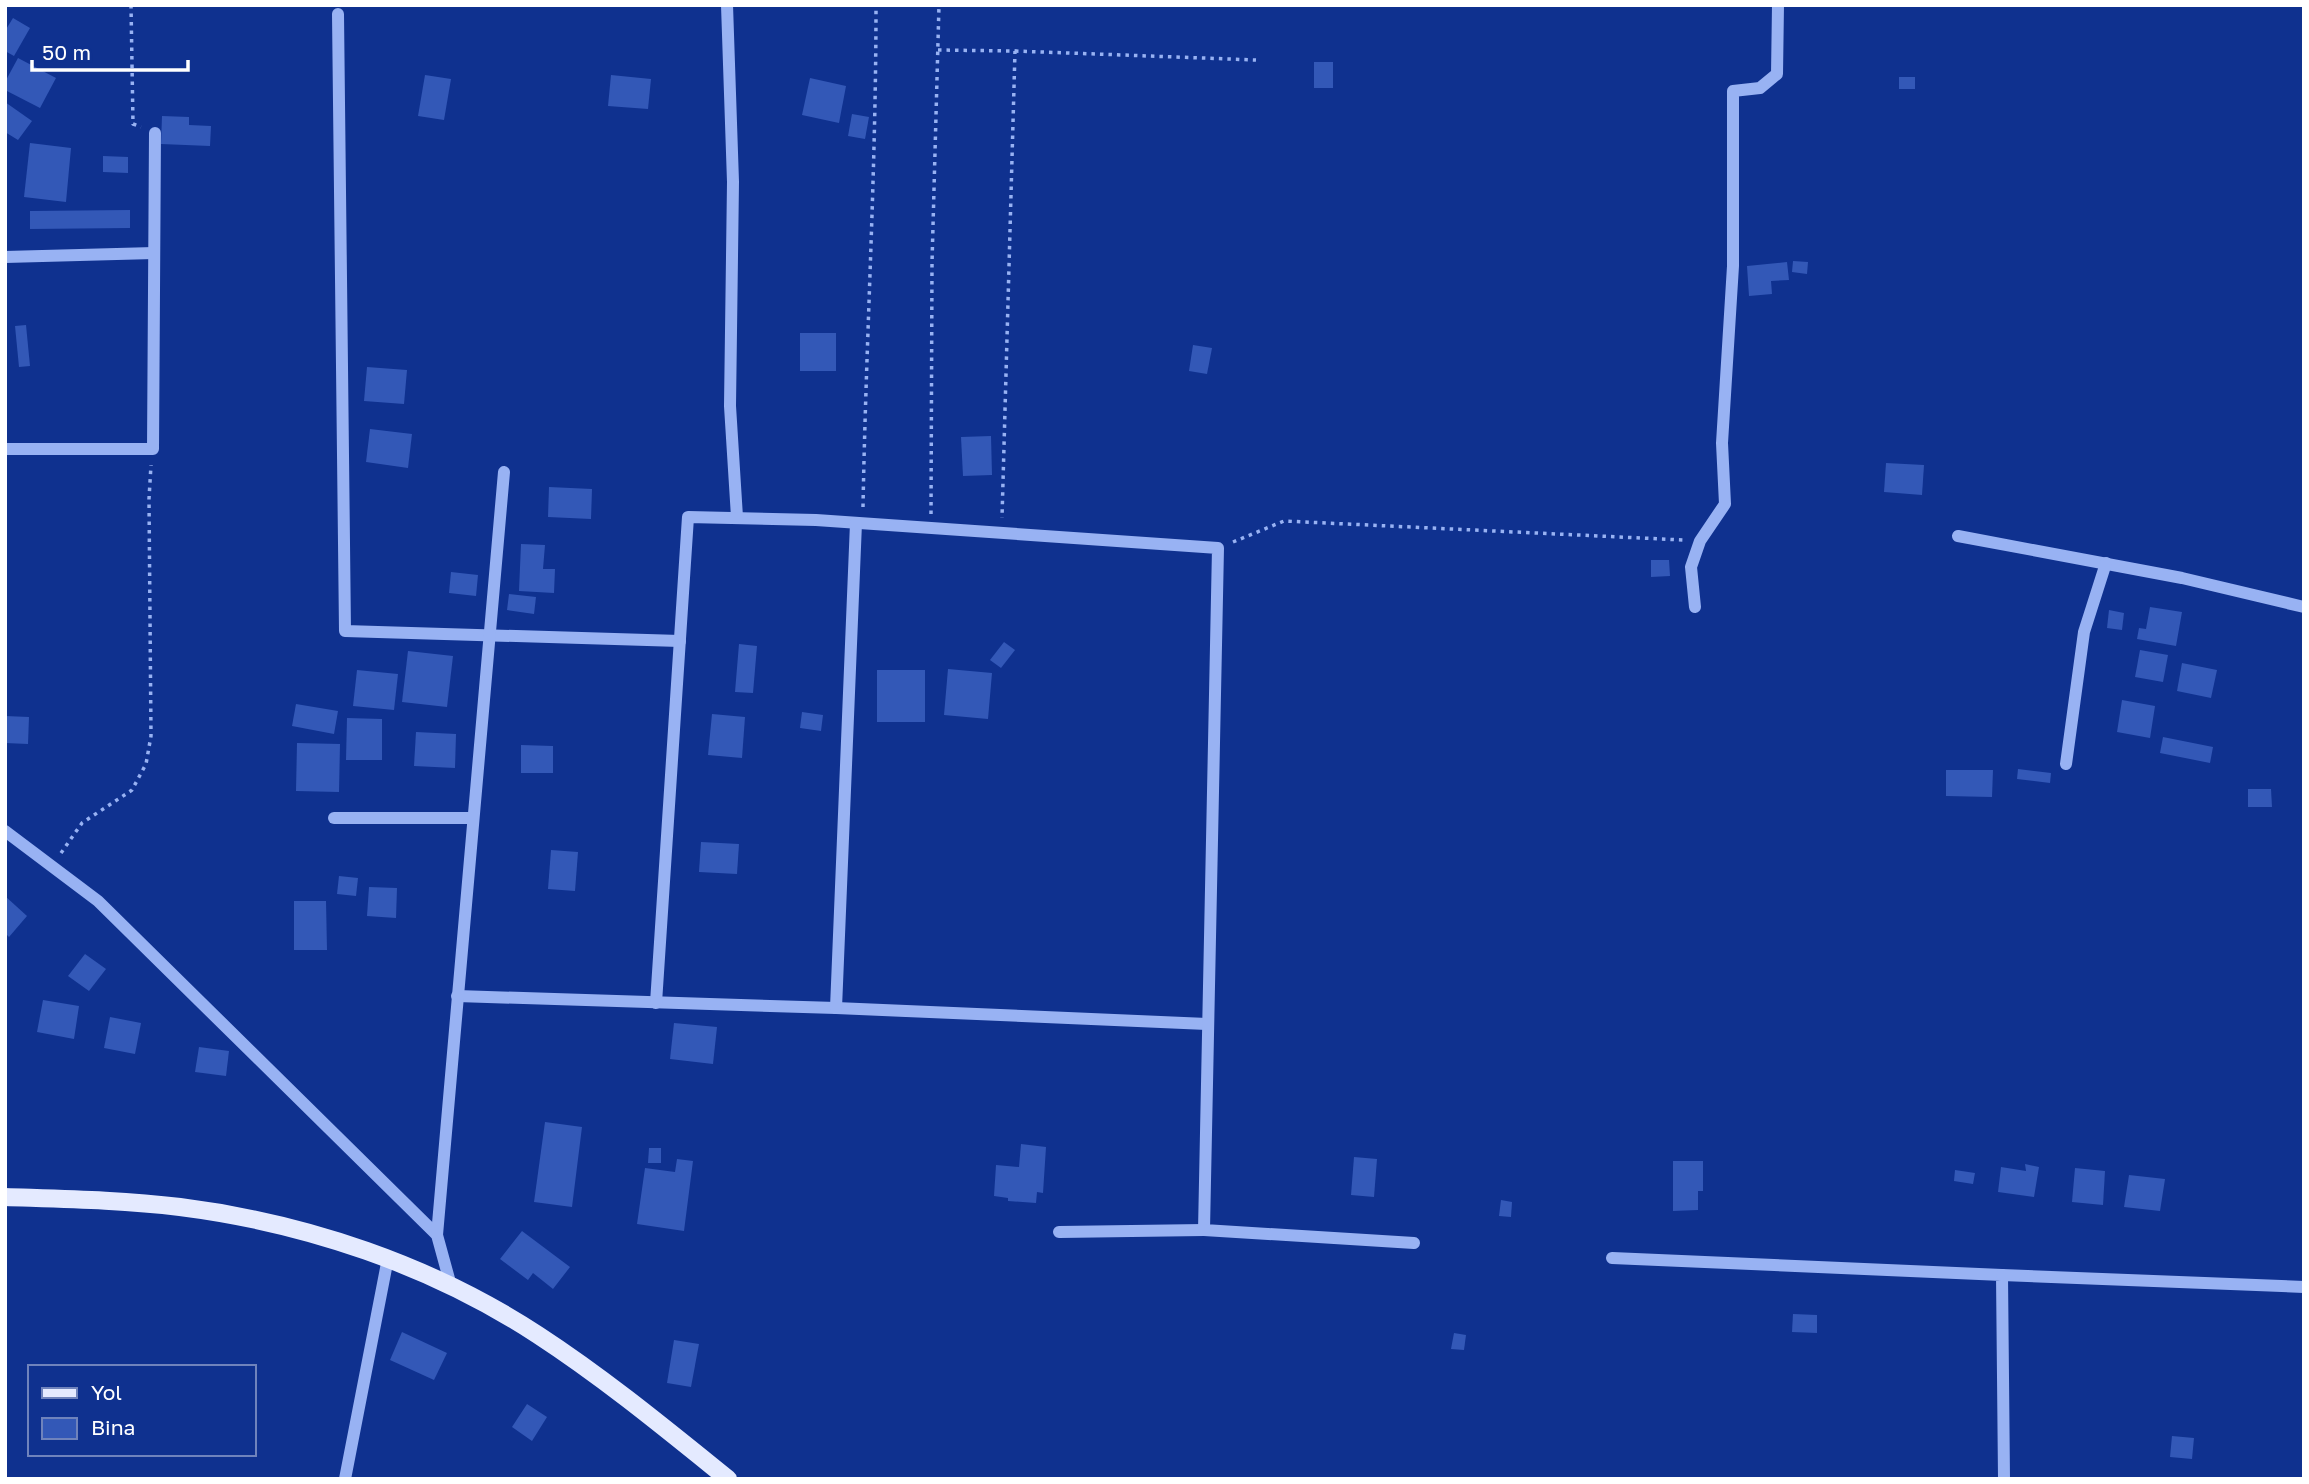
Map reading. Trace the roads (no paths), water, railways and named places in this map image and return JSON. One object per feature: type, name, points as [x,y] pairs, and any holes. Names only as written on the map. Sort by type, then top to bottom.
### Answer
[{"type":"main road","points":[[5,1197],[112,1201],[180,1207],[267,1222],[319,1235],[388,1258],[451,1286],[536,1333],[592,1371],[728,1479]]},
{"type":"street","points":[[727,5],[733,182],[730,406],[737,517]]},
{"type":"street","points":[[1695,607],[1691,567],[1700,541],[1725,504],[1722,443],[1733,266],[1733,91],[1760,88],[1777,74],[1778,5]]},
{"type":"street","points":[[338,14],[345,631],[680,641]]},
{"type":"street","points":[[5,449],[153,449],[155,133]]},
{"type":"street","points":[[5,257],[154,253]]},
{"type":"street","points":[[451,1286],[437,1235],[503,472]]},
{"type":"street","points":[[656,1003],[688,517],[859,523],[1218,548],[1204,1230]]},
{"type":"street","points":[[836,1008],[859,523]]},
{"type":"street","points":[[1958,536],[2182,578],[2304,607]]},
{"type":"street","points":[[2066,764],[2084,632],[2106,564]]},
{"type":"street","points":[[334,818],[473,818]]},
{"type":"street","points":[[5,831],[98,901],[437,1235]]},
{"type":"street","points":[[457,996],[836,1008],[1208,1024]]},
{"type":"street","points":[[1059,1232],[1204,1230],[1413,1243]]},
{"type":"street","points":[[345,1479],[388,1258]]},
{"type":"street","points":[[1612,1258],[2304,1287]]},
{"type":"street","points":[[2003,1275],[2004,1479]]}]
